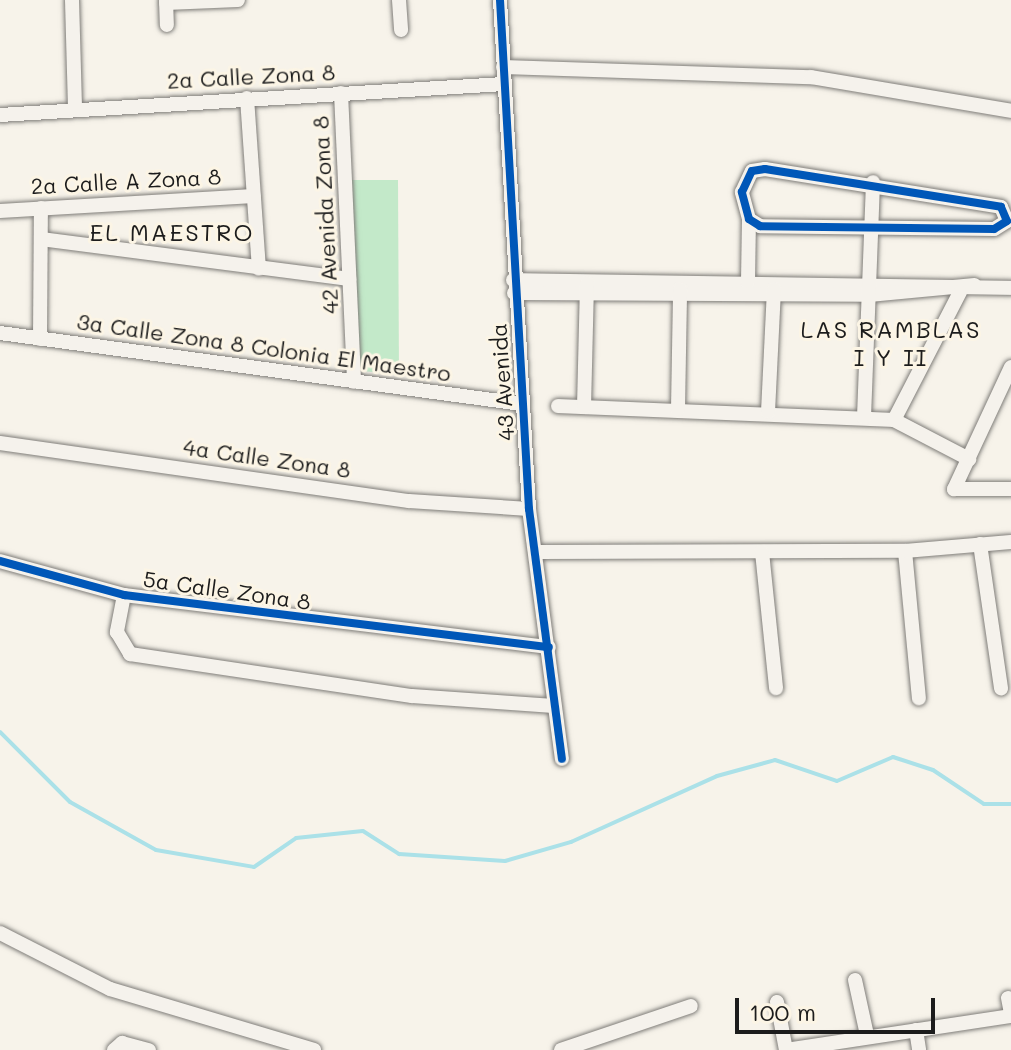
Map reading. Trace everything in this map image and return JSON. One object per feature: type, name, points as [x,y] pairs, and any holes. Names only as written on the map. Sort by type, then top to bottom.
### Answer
[{"type":"street","points":[[72,0],[75,108]]},
{"type":"street","points":[[167,25],[166,2],[238,0]]},
{"type":"street","points":[[399,0],[401,30]]},
{"type":"street","name":"43 Avenida","points":[[500,0],[513,286],[529,509],[539,552],[562,759]]},
{"type":"street","points":[[503,67],[798,76],[1011,111]]},
{"type":"street","name":"2a Calle Zona 8","points":[[0,115],[504,84]]},
{"type":"street","name":"42 Avenida Zona 8","points":[[341,93],[354,382]]},
{"type":"street","points":[[247,98],[259,269]]},
{"type":"street","points":[[748,282],[749,219],[742,192],[752,171],[873,182],[1001,207],[1007,221],[994,229],[760,226],[749,219]]},
{"type":"street","points":[[864,417],[873,182]]},
{"type":"street","name":"2a Calle A Zona 8","points":[[0,211],[254,196]]},
{"type":"street","points":[[40,339],[41,208]]},
{"type":"street","points":[[41,239],[349,279]]},
{"type":"street","points":[[680,289],[748,282],[774,289]]},
{"type":"street","points":[[513,286],[960,292],[975,285]]},
{"type":"street","points":[[869,289],[975,285],[1011,288]]},
{"type":"street","points":[[584,407],[586,286]]},
{"type":"street","points":[[678,409],[680,289]]},
{"type":"street","points":[[768,412],[774,289]]},
{"type":"street","points":[[894,420],[960,292]]},
{"type":"street","name":"3a Calle Zona 8 Colonia El Maestro","points":[[0,333],[522,404]]},
{"type":"street","points":[[1011,367],[954,492],[1011,489]]},
{"type":"street","points":[[558,406],[768,412],[894,420],[969,459]]},
{"type":"street","name":"4a Calle Zona 8","points":[[0,443],[409,501],[529,509]]},
{"type":"street","points":[[539,552],[905,551],[1011,542]]},
{"type":"street","points":[[980,544],[1001,688]]},
{"type":"street","points":[[905,551],[919,698]]},
{"type":"street","points":[[762,552],[776,688]]},
{"type":"street","name":"5a Calle Zona 8","points":[[0,561],[124,595],[549,647]]},
{"type":"street","points":[[124,595],[117,632],[130,654],[412,696],[554,706]]},
{"type":"street","points":[[0,933],[110,989],[314,1050]]},
{"type":"street","points":[[855,980],[867,1035]]},
{"type":"street","points":[[777,1002],[786,1050],[1011,1015],[1008,998]]},
{"type":"street","points":[[561,1050],[691,1006]]},
{"type":"street","points":[[916,1030],[919,1050]]},
{"type":"street","points":[[114,1050],[122,1043],[149,1050]]},
{"type":"green space","points":[[345,180],[398,180],[399,375],[354,370]]},
{"type":"waterway","points":[[0,732],[70,802],[156,850],[254,867],[296,838],[363,831],[399,854],[505,861],[571,842],[717,776],[775,760],[837,781],[893,757],[933,770],[984,804],[1011,804]]},
{"type":"cycle path","points":[[500,0],[529,509],[562,759]]},
{"type":"cycle path","points":[[765,169],[1001,207],[1007,221],[994,229],[760,226],[749,219],[742,192],[752,171],[765,169]]},
{"type":"cycle path","points":[[0,561],[124,595],[549,647]]},
{"type":"district","name":"EL MAESTRO","points":[[172,232]]},
{"type":"district","name":"LAS RAMBLAS I Y II","points":[[891,343]]}]
